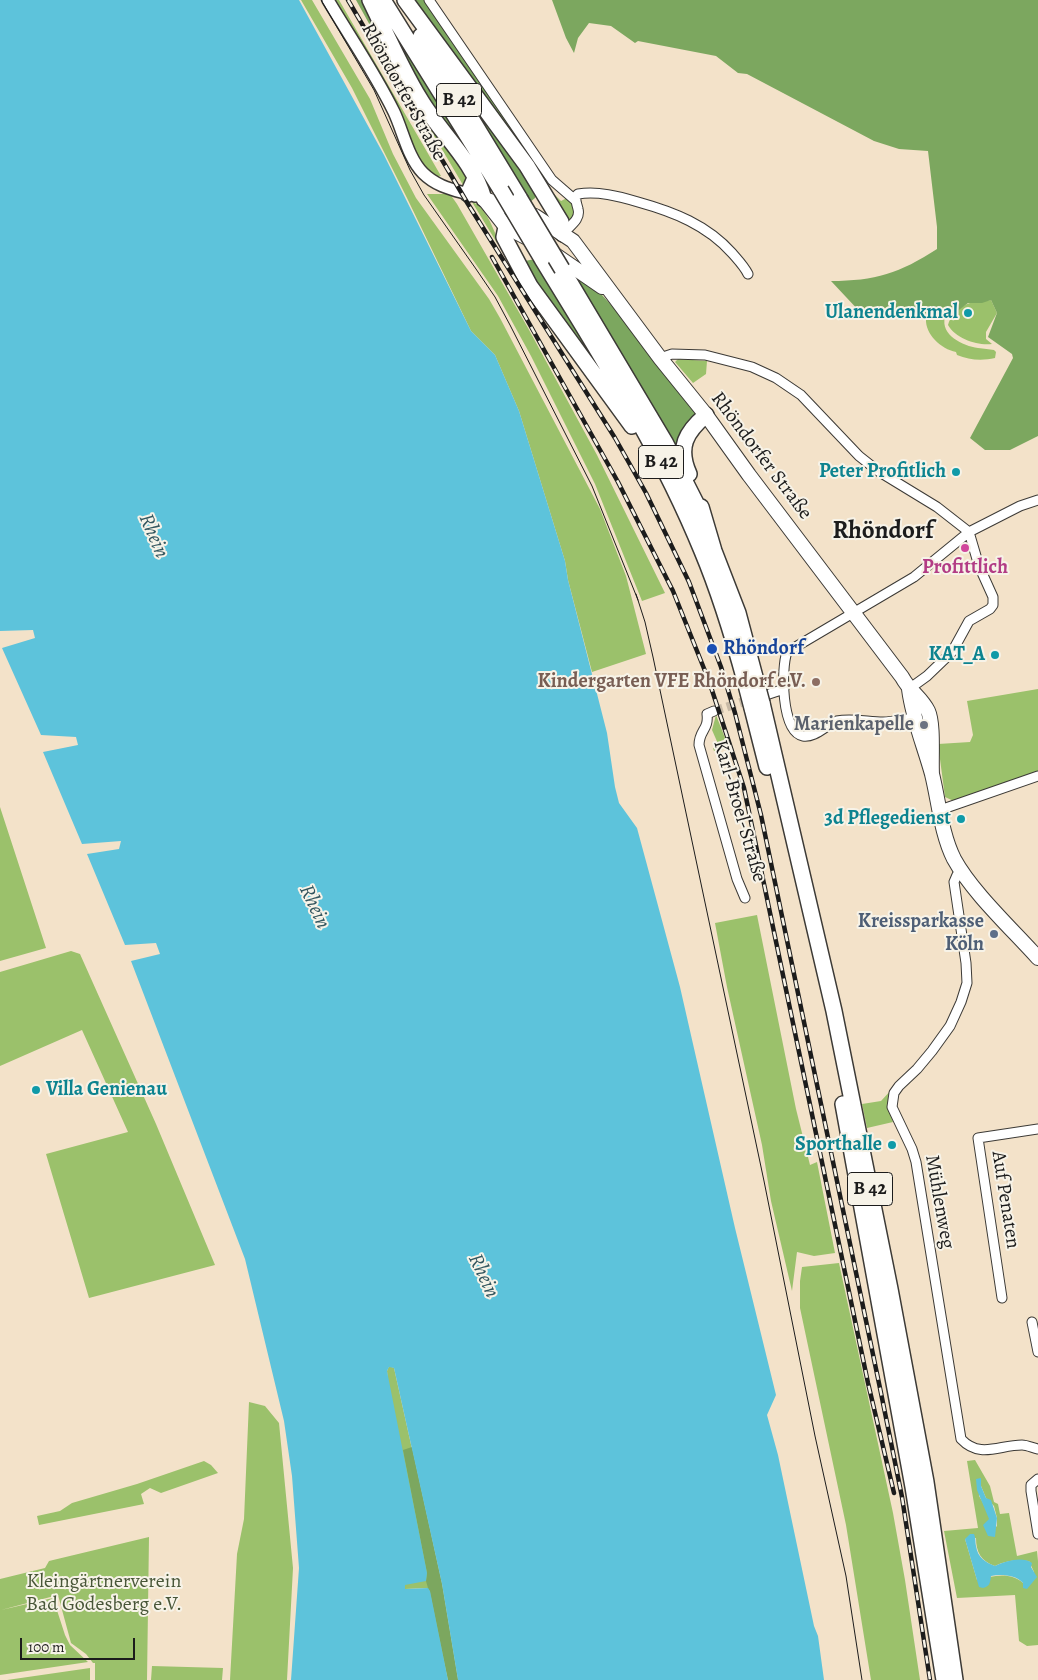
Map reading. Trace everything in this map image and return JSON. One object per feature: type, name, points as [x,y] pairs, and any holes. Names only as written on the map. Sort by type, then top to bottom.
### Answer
[{"type":"highway","name":"B 42","points":[[370,0],[420,100],[467,163],[480,185],[484,199]]},
{"type":"highway","name":"B 42","points":[[383,0],[501,190],[542,252],[624,393],[670,481],[702,552],[750,679],[761,702],[834,1011],[890,1289],[926,1482],[955,1680]]},
{"type":"highway","name":"B 42","points":[[399,0],[665,442],[702,515],[738,613],[750,679]]},
{"type":"highway","points":[[405,0],[527,166],[560,222],[563,234]]},
{"type":"highway","points":[[468,194],[475,178]]},
{"type":"highway","name":"B 42","points":[[506,227],[504,237],[530,286],[604,385],[670,481]]},
{"type":"highway","name":"B 42","points":[[702,515],[698,496],[685,466],[684,448],[686,436],[693,426],[706,414]]},
{"type":"highway","name":"B 42","points":[[761,702],[797,892],[845,1114],[913,1487],[944,1680]]},
{"type":"main road","name":"Rhöndorfer Straße","points":[[484,199],[506,227],[542,252],[589,277],[612,295]]},
{"type":"main road","name":"Rhöndorfer Straße","points":[[484,199],[534,216],[573,241],[660,358],[706,414],[749,475],[902,677],[909,690]]},
{"type":"main road","points":[[506,227],[520,215],[534,216]]},
{"type":"main road","points":[[542,252],[560,239],[563,234]]},
{"type":"main road","points":[[909,690],[917,712],[930,717],[932,774],[954,859],[984,900],[1038,958]]},
{"type":"street","name":"Rhöndorfer Straße","points":[[328,0],[394,112],[405,141],[421,172],[432,181],[444,187],[484,199]]},
{"type":"street","points":[[429,0],[552,180],[575,200],[578,209],[577,219],[563,234]]},
{"type":"street","points":[[575,200],[578,194],[597,193],[647,204],[686,218],[717,238],[745,268],[748,274]]},
{"type":"street","points":[[660,358],[672,354],[705,355],[752,367],[776,378],[800,395],[859,456],[878,471],[938,507],[969,532],[979,566],[994,597],[993,605],[990,609],[969,621],[952,652],[909,690]]},
{"type":"street","points":[[917,712],[886,722],[840,721],[812,735],[805,736],[795,732],[790,726],[784,689],[785,659],[788,650],[914,577],[969,532],[1020,506],[1038,500]]},
{"type":"street","points":[[761,702],[784,689]]},
{"type":"street","name":"Karl-Broel-Straße","points":[[714,711],[707,714],[707,728],[700,735],[699,745],[737,879],[745,898]]},
{"type":"street","points":[[940,810],[1038,776]]},
{"type":"street","name":"Mühlenweg","points":[[962,872],[957,875],[954,882],[966,963],[967,983],[950,1026],[917,1070],[899,1086],[894,1093],[892,1107],[912,1149],[916,1162],[961,1440],[968,1446],[983,1451],[1023,1445],[1038,1449]]},
{"type":"street","name":"Auf Penaten","points":[[1002,1298],[978,1138],[1038,1129]]},
{"type":"street","points":[[1032,1322],[1038,1352]]},
{"type":"street","points":[[1038,1479],[1032,1485],[1031,1491],[1038,1534]]},
{"type":"green space","points":[[301,0],[312,0],[370,99],[393,154],[416,198],[489,299],[500,318],[600,509],[626,576],[646,654],[592,672],[568,580],[565,561],[519,411],[495,355],[471,331],[352,88]]},
{"type":"green space","points":[[333,0],[339,0],[441,176],[436,177],[423,166]]},
{"type":"green space","points":[[356,0],[365,0],[390,51],[388,58]]},
{"type":"green space","points":[[412,0],[427,0],[519,139],[514,140]]},
{"type":"green space","points":[[552,0],[1038,0],[1038,436],[1010,450],[985,450],[970,438],[1013,358],[1012,354],[988,337],[997,313],[991,300],[982,303],[968,303],[951,316],[947,314],[945,317],[922,319],[861,313],[831,281],[847,281],[887,274],[911,264],[937,249],[937,227],[928,151],[899,149],[874,141],[747,74],[738,73],[716,56],[638,41],[635,43],[611,26],[589,23],[578,38],[574,53],[566,38]]},
{"type":"green space","points":[[388,22],[395,26],[470,154],[464,150],[428,105]]},
{"type":"green space","points":[[390,51],[469,175],[465,186],[388,58]]},
{"type":"green space","points":[[464,86],[539,189],[535,198],[530,202],[459,89]]},
{"type":"green space","points":[[546,186],[561,201],[567,198],[572,203],[574,209],[573,219],[565,220]]},
{"type":"green space","points":[[427,194],[450,194],[457,204],[528,328],[597,455],[665,593],[642,601],[595,484],[531,356],[498,296]]},
{"type":"green space","points":[[472,202],[477,204],[485,213],[499,242],[497,243]]},
{"type":"green space","points":[[535,259],[596,359],[592,363],[520,262]]},
{"type":"green space","points":[[574,275],[602,295],[622,317],[697,414],[678,454]]},
{"type":"green space","points":[[991,300],[997,313],[986,332],[986,339],[992,344],[974,343],[962,338],[948,325],[953,315],[963,306],[973,302]]},
{"type":"green space","points":[[945,317],[944,323],[949,334],[966,345],[994,350],[996,352],[995,358],[980,360],[966,358],[957,355],[956,352],[945,348],[935,340],[928,330],[926,319]]},
{"type":"green space","points":[[678,359],[707,361],[706,374],[693,383],[675,362]]},
{"type":"green space","points":[[1038,689],[1038,771],[956,802],[945,797],[938,744],[970,742],[973,735],[967,701]]},
{"type":"green space","points":[[716,715],[729,748],[714,751],[713,748],[719,746],[712,730]]},
{"type":"green space","points":[[0,807],[46,948],[0,961]]},
{"type":"green space","points":[[757,915],[796,1109],[810,1165],[817,1162],[835,1253],[814,1256],[797,1252],[792,1291],[771,1201],[762,1145],[727,987],[715,923]]},
{"type":"green space","points":[[71,951],[80,954],[156,1124],[215,1265],[89,1298],[46,1154],[128,1132],[82,1030],[0,1066],[0,972]]},
{"type":"green space","points":[[893,1088],[889,1105],[893,1122],[867,1128],[862,1104],[881,1101]]},
{"type":"green space","points":[[839,1263],[893,1513],[920,1680],[871,1680],[846,1525],[800,1308],[802,1267]]},
{"type":"green space","points":[[389,1366],[394,1368],[442,1584],[458,1680],[448,1680],[427,1588],[405,1589],[387,1371]]},
{"type":"green space","points":[[249,1402],[265,1406],[279,1423],[293,1568],[287,1680],[230,1680],[237,1554],[244,1519]]},
{"type":"green space","points":[[412,1447],[442,1584],[458,1680],[448,1680],[430,1592],[426,1581],[427,1573],[403,1450]]},
{"type":"green space","points":[[975,1460],[990,1486],[994,1502],[998,1504],[1000,1514],[1009,1513],[1017,1556],[1037,1551],[1038,1645],[1027,1646],[1019,1641],[1015,1595],[957,1598],[944,1531],[978,1528],[967,1461]],"holes":[[[981,1478],[981,1486],[986,1498],[994,1506],[997,1527],[991,1520],[979,1496]],[[976,1538],[980,1555],[990,1564],[995,1566],[1012,1561],[1029,1561],[1034,1572],[1023,1583],[1018,1579],[1007,1576],[995,1576],[977,1580],[965,1539]]]},
{"type":"green space","points":[[204,1461],[211,1465],[218,1473],[161,1493],[150,1488],[141,1494],[144,1504],[39,1525],[37,1516],[60,1511],[72,1503],[137,1484]]},
{"type":"green space","name":"Kleingärtnerverein Bad Godesberg e.V.","points":[[149,1537],[147,1680],[95,1680],[95,1663],[71,1643],[58,1595],[1,1610],[53,1598],[70,1645],[88,1662],[0,1675],[0,1579],[45,1568],[49,1561]]},
{"type":"green space","points":[[152,1666],[223,1668],[222,1680],[151,1680]]},
{"type":"green space","points":[[90,1668],[90,1680],[7,1680]]},
{"type":"water","name":"Rhein","points":[[0,0],[299,0],[384,155],[471,331],[495,355],[519,411],[565,561],[568,580],[607,733],[619,803],[637,828],[680,987],[735,1228],[776,1395],[767,1415],[778,1455],[814,1626],[818,1636],[824,1680],[458,1680],[442,1584],[394,1368],[389,1367],[387,1371],[427,1573],[426,1581],[405,1585],[405,1589],[428,1588],[430,1591],[448,1680],[291,1680],[299,1568],[292,1476],[284,1421],[245,1259],[131,961],[160,954],[156,943],[125,945],[87,854],[119,849],[121,841],[82,844],[43,752],[78,745],[76,737],[41,735],[2,648],[35,638],[33,630],[0,631]]},
{"type":"water","points":[[981,1478],[981,1486],[986,1498],[991,1500],[997,1518],[995,1537],[988,1536],[983,1525],[989,1519],[977,1490],[976,1479]]},
{"type":"water","points":[[970,1534],[974,1534],[978,1554],[985,1561],[995,1566],[1014,1560],[1028,1561],[1032,1563],[1031,1567],[1037,1577],[1027,1589],[1023,1588],[1023,1583],[1020,1580],[1004,1575],[991,1576],[988,1585],[983,1588],[979,1587],[965,1539]]},
{"type":"tunnel","points":[[714,711],[752,699]]},
{"type":"tram line","points":[[321,0],[374,90],[410,170],[424,195],[495,297],[510,325],[592,486],[638,600]]},
{"type":"tram line","points":[[636,594],[653,657],[764,1181],[815,1436],[846,1576],[862,1680]]},
{"type":"railway","points":[[348,0],[468,204],[615,438],[646,493],[689,582],[721,667],[735,713],[761,815],[881,1393],[902,1497],[930,1680]]},
{"type":"railway","points":[[492,257],[618,482],[673,591],[709,681],[744,788],[868,1383],[894,1493]]},
{"type":"place","name":"Ulanendenkmal","points":[[968,313]]},
{"type":"place","name":"Peter Profitlich","points":[[956,472]]},
{"type":"place","name":"Profittlich","points":[[965,548]]},
{"type":"place","name":"Rhöndorf","points":[[712,649]]},
{"type":"place","name":"KAT_A","points":[[995,655]]},
{"type":"place","name":"Kindergarten VFE Rhöndorf e.V.","points":[[816,682]]},
{"type":"place","name":"Marienkapelle","points":[[924,725]]},
{"type":"place","name":"3d Pflegedienst","points":[[961,819]]},
{"type":"place","name":"Kreissparkasse Köln","points":[[994,934]]},
{"type":"place","name":"Villa Genienau","points":[[36,1090]]},
{"type":"place","name":"Sporthalle","points":[[892,1145]]},
{"type":"district","name":"Rhöndorf","points":[[883,532]]}]
